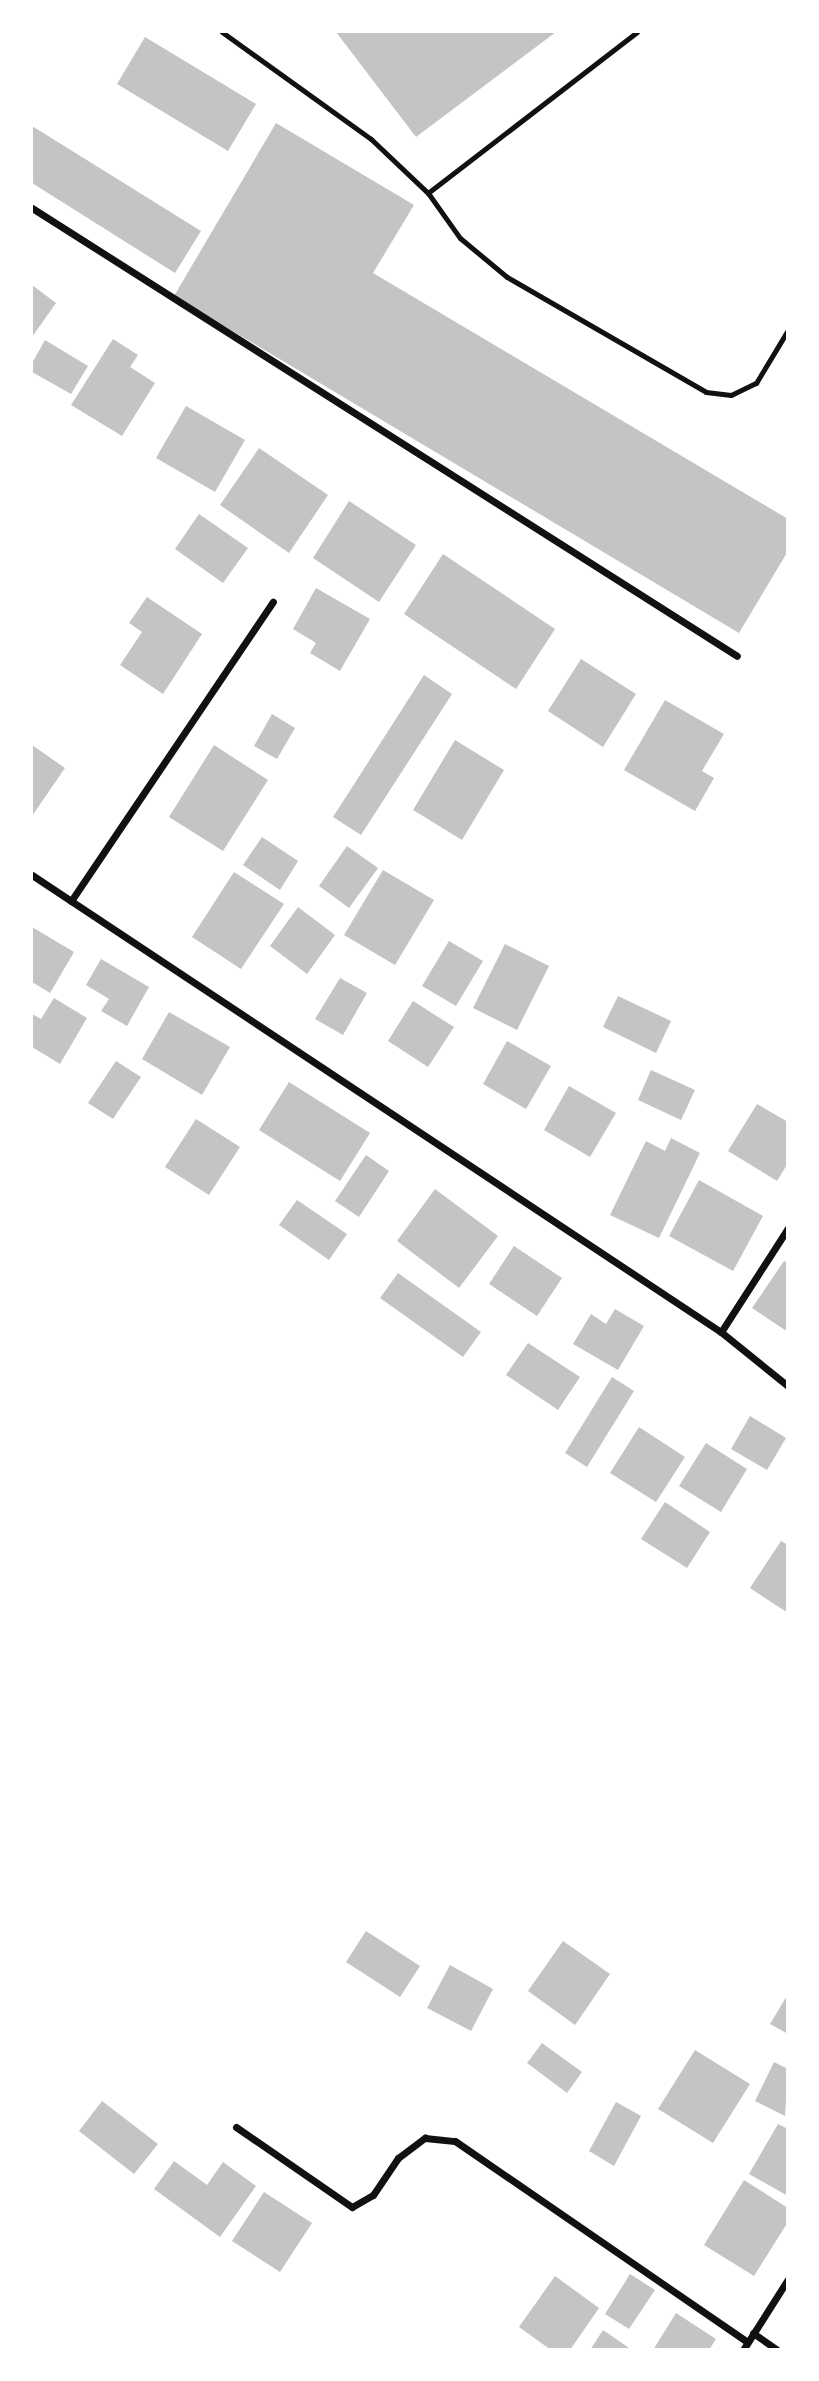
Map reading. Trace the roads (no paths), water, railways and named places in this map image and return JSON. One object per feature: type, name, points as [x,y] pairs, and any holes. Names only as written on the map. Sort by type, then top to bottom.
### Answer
[{"type":"street","points":[[32,208],[737,656]]},
{"type":"street","points":[[71,901],[273,602]]},
{"type":"street","points":[[32,876],[721,1332],[788,1386]]},
{"type":"street","points":[[721,1332],[788,1228]]},
{"type":"street","points":[[236,2127],[352,2207],[373,2195],[398,2158],[425,2138],[455,2141],[745,2346],[788,2279]]},
{"type":"street","points":[[753,2333],[777,2350]]},
{"type":"lane","points":[[222,32],[371,139],[428,193],[460,238],[506,277],[706,392],[731,395],[756,383],[788,330]]},
{"type":"lane","points":[[428,193],[637,32]]}]
